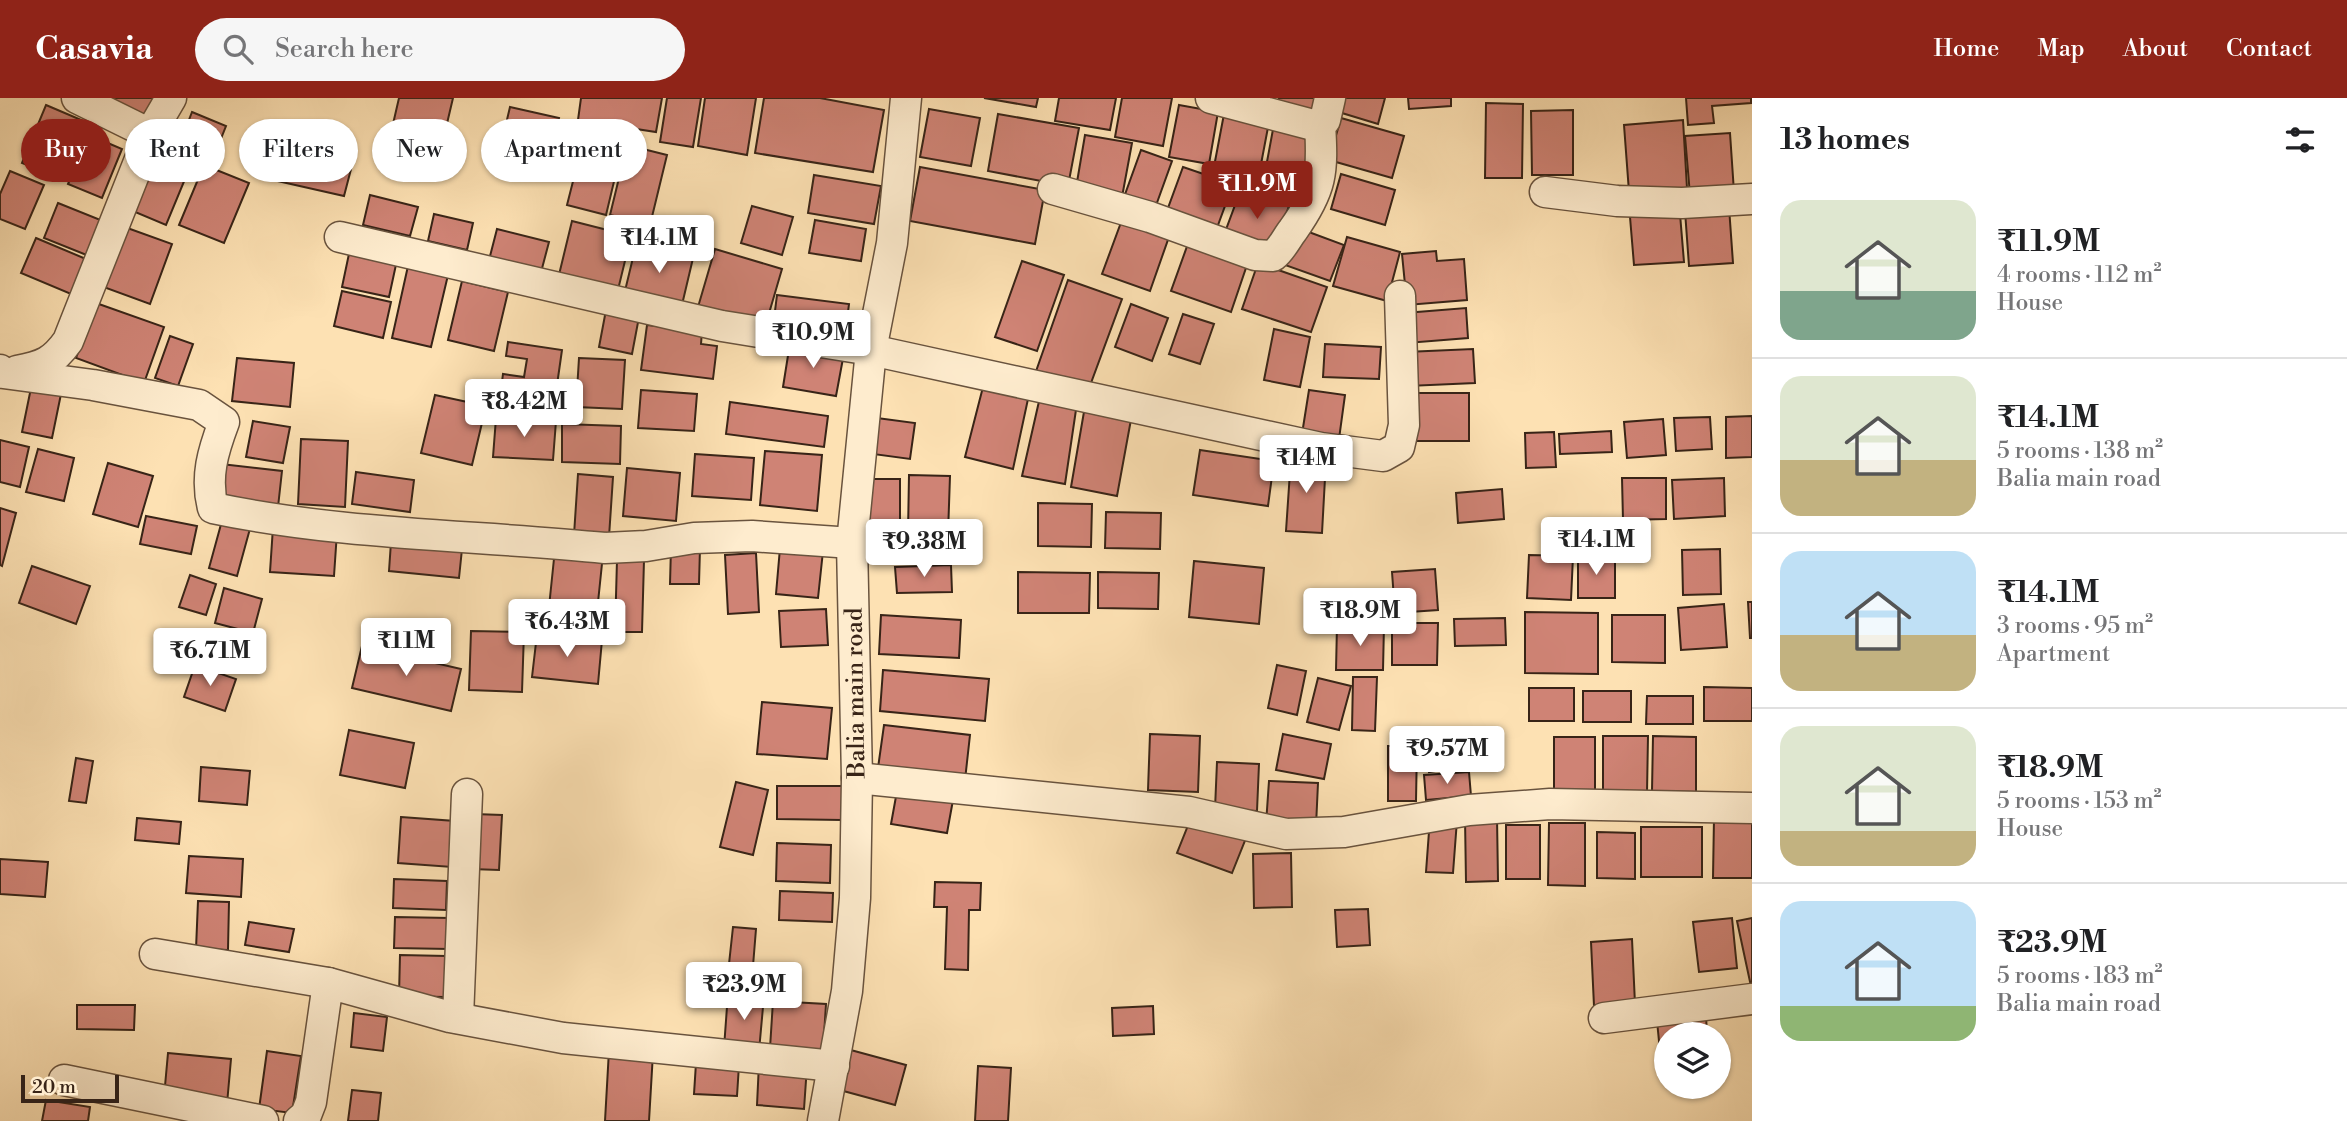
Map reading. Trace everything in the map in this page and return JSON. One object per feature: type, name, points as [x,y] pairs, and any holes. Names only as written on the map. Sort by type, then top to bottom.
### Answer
[{"type":"street","points":[[77,98],[125,122]]},
{"type":"street","points":[[159,119],[171,98]]},
{"type":"street","name":"Balia main road","points":[[823,1121],[847,991],[855,898],[857,778],[852,543],[871,350],[892,243],[906,98]]},
{"type":"street","points":[[1211,98],[1313,125],[1325,111]]},
{"type":"street","points":[[1053,189],[1150,218],[1255,255],[1273,256],[1281,250],[1311,205],[1319,180],[1325,111]]},
{"type":"street","points":[[1,373],[33,368],[55,359],[68,341],[131,182]]},
{"type":"street","points":[[1545,192],[1630,201],[1682,203],[1752,200]]},
{"type":"street","points":[[340,237],[722,326],[871,350],[1321,448],[1383,456],[1399,447],[1404,425],[1400,296]]},
{"type":"street","points":[[1,373],[93,385],[199,405],[224,422],[211,454],[208,491],[213,508],[242,514],[312,524],[605,548],[646,546],[694,538],[752,536],[852,543]]},
{"type":"street","points":[[857,778],[1189,812],[1286,834],[1344,832],[1469,810],[1550,804],[1752,807]]},
{"type":"street","points":[[458,1018],[467,794]]},
{"type":"street","points":[[155,954],[328,983],[458,1018],[563,1038],[834,1066]]},
{"type":"street","points":[[299,1121],[306,1115],[311,1102],[328,983]]},
{"type":"street","points":[[1604,1018],[1752,999]]},
{"type":"street","points":[[64,1080],[263,1121]]},
{"type":"building","points":[[113,98],[161,98],[154,119],[110,105]]},
{"type":"building","points":[[399,98],[453,98],[448,119],[394,119]]},
{"type":"building","points":[[581,98],[662,98],[656,132],[647,131],[647,119],[578,119]]},
{"type":"building","points":[[667,98],[701,98],[693,147],[660,142]]},
{"type":"building","points":[[705,98],[756,98],[747,155],[698,146]]},
{"type":"building","points":[[764,98],[820,98],[884,110],[873,172],[755,153]]},
{"type":"building","points":[[984,98],[1038,98],[1036,107]]},
{"type":"building","points":[[1059,98],[1116,98],[1110,130],[1055,121]]},
{"type":"building","points":[[1122,98],[1172,98],[1163,146],[1115,137]]},
{"type":"building","points":[[1279,98],[1326,98],[1319,122],[1275,109]]},
{"type":"building","points":[[1335,98],[1385,98],[1378,124],[1332,110]]},
{"type":"building","points":[[1408,98],[1451,98],[1451,106],[1409,109]]},
{"type":"building","points":[[1686,98],[1751,98],[1751,103],[1712,106],[1714,123],[1688,125]]},
{"type":"building","points":[[1486,103],[1523,104],[1522,178],[1485,178]]},
{"type":"building","points":[[46,105],[79,119],[40,119]]},
{"type":"building","points":[[1179,105],[1218,112],[1209,164],[1169,157]]},
{"type":"building","points":[[510,107],[559,118],[559,119],[507,119]]},
{"type":"building","points":[[929,109],[980,118],[971,166],[920,157]]},
{"type":"building","points":[[1573,110],[1573,175],[1532,175],[1531,111]]},
{"type":"building","points":[[192,112],[209,119],[189,119]]},
{"type":"building","points":[[998,114],[1079,128],[1068,186],[988,171]]},
{"type":"building","points":[[1224,114],[1269,122],[1258,180],[1213,172]]},
{"type":"building","points":[[1341,118],[1404,136],[1392,178],[1329,160]]},
{"type":"building","points":[[1683,120],[1687,188],[1629,192],[1624,125]]},
{"type":"building","points":[[1274,124],[1313,131],[1303,185],[1264,178]]},
{"type":"building","points":[[1730,133],[1734,192],[1690,195],[1685,136]]},
{"type":"building","points":[[1085,135],[1132,143],[1122,197],[1076,188]]},
{"type":"building","points":[[111,144],[122,149],[111,176]]},
{"type":"building","points":[[647,150],[667,155],[650,225],[610,215],[618,182],[647,182]]},
{"type":"building","points":[[1141,150],[1172,161],[1154,211],[1123,200]]},
{"type":"building","points":[[920,167],[1045,190],[1035,244],[910,221]]},
{"type":"building","points":[[1183,167],[1233,184],[1214,236],[1164,219]]},
{"type":"building","points":[[10,171],[21,176],[21,182],[44,185],[25,229],[0,219],[0,194]]},
{"type":"building","points":[[225,173],[239,179],[239,182],[249,183],[224,243],[179,225],[197,182],[225,182]]},
{"type":"building","points":[[1341,174],[1395,190],[1385,225],[1331,209]]},
{"type":"building","points":[[814,175],[881,186],[874,224],[808,213]]},
{"type":"building","points":[[69,182],[109,182],[102,198],[68,184]]},
{"type":"building","points":[[139,182],[184,182],[166,225],[128,209]]},
{"type":"building","points":[[282,182],[348,182],[344,196]]},
{"type":"building","points":[[573,182],[614,182],[606,215],[567,205]]},
{"type":"building","points":[[1241,189],[1289,206],[1273,252],[1224,235]]},
{"type":"building","points":[[370,195],[418,207],[410,236],[363,225]]},
{"type":"building","points":[[58,203],[103,221],[89,256],[44,238]]},
{"type":"building","points":[[752,206],[793,217],[782,255],[741,243]]},
{"type":"building","points":[[1729,207],[1733,263],[1689,266],[1685,211]]},
{"type":"building","points":[[434,214],[473,223],[467,250],[428,241]]},
{"type":"building","points":[[1680,214],[1684,262],[1634,265],[1630,217]]},
{"type":"building","points":[[1123,217],[1170,234],[1150,291],[1102,274]]},
{"type":"building","points":[[815,220],[866,229],[861,261],[809,253]]},
{"type":"building","points":[[572,221],[631,236],[616,298],[557,283]]},
{"type":"building","points":[[119,225],[172,244],[150,304],[98,285]]},
{"type":"building","points":[[1298,228],[1344,245],[1330,281],[1285,265]]},
{"type":"building","points":[[497,229],[549,242],[540,276],[488,264]]},
{"type":"building","points":[[1347,237],[1400,252],[1387,301],[1333,286]]},
{"type":"building","points":[[36,238],[86,259],[71,294],[21,273]]},
{"type":"building","points":[[1190,238],[1249,259],[1231,312],[1171,291]]},
{"type":"building","points":[[637,241],[694,254],[681,309],[624,295]]},
{"type":"building","points":[[350,249],[397,260],[389,297],[342,287]]},
{"type":"building","points":[[715,249],[782,269],[765,327],[698,307]]},
{"type":"building","points":[[1436,251],[1437,261],[1464,259],[1467,300],[1407,305],[1402,254]]},
{"type":"building","points":[[1022,261],[1064,275],[1037,351],[995,337]]},
{"type":"building","points":[[1258,263],[1327,287],[1311,332],[1242,309]]},
{"type":"building","points":[[408,266],[448,275],[431,347],[392,338]]},
{"type":"building","points":[[1068,280],[1122,299],[1088,391],[1034,377]]},
{"type":"building","points":[[462,281],[508,292],[494,351],[448,340]]},
{"type":"building","points":[[342,291],[391,302],[383,338],[334,326]]},
{"type":"building","points":[[777,295],[849,304],[846,328],[774,319]]},
{"type":"building","points":[[96,303],[164,327],[144,383],[76,358]]},
{"type":"building","points":[[1131,304],[1168,318],[1152,361],[1115,347]]},
{"type":"building","points":[[1466,308],[1468,338],[1407,343],[1405,313]]},
{"type":"building","points":[[606,310],[639,317],[632,354],[599,347]]},
{"type":"building","points":[[1183,314],[1214,324],[1200,364],[1169,354]]},
{"type":"building","points":[[647,325],[702,331],[701,344],[717,346],[713,379],[641,370]]},
{"type":"building","points":[[1274,329],[1310,337],[1300,387],[1264,380]]},
{"type":"building","points":[[170,336],[193,344],[178,386],[155,378]]},
{"type":"building","points":[[508,342],[562,350],[554,406],[500,398],[503,374],[524,377],[527,359],[506,356]]},
{"type":"building","points":[[790,343],[844,353],[836,396],[783,387]]},
{"type":"building","points":[[1325,344],[1381,347],[1379,379],[1323,377]]},
{"type":"building","points":[[1473,349],[1475,383],[1408,386],[1406,352]]},
{"type":"building","points":[[237,358],[294,363],[290,407],[232,401]]},
{"type":"building","points":[[579,358],[625,360],[622,409],[576,407]]},
{"type":"building","points":[[983,387],[1028,399],[1013,469],[965,457]]},
{"type":"building","points":[[31,388],[61,394],[52,438],[22,432]]},
{"type":"building","points":[[641,390],[697,394],[694,431],[638,428]]},
{"type":"building","points":[[1309,390],[1345,395],[1339,439],[1302,434]]},
{"type":"building","points":[[1413,393],[1469,393],[1469,441],[1412,441]]},
{"type":"building","points":[[435,395],[486,406],[472,465],[421,453]]},
{"type":"building","points":[[1040,397],[1077,403],[1065,484],[1022,476]]},
{"type":"building","points":[[730,402],[828,416],[824,447],[726,434]]},
{"type":"building","points":[[1085,406],[1132,414],[1117,496],[1071,487]]},
{"type":"building","points":[[1752,416],[1752,457],[1726,458],[1726,417]]},
{"type":"building","points":[[1710,417],[1712,449],[1676,451],[1674,418]]},
{"type":"building","points":[[496,418],[556,421],[553,460],[493,457]]},
{"type":"building","points":[[877,418],[915,423],[910,459],[873,454]]},
{"type":"building","points":[[1663,419],[1666,455],[1627,458],[1624,422]]},
{"type":"building","points":[[253,421],[290,427],[283,463],[246,457]]},
{"type":"building","points":[[562,424],[621,426],[620,464],[562,462]]},
{"type":"building","points":[[1611,431],[1612,452],[1560,454],[1559,434]]},
{"type":"building","points":[[1554,432],[1556,467],[1526,468],[1525,433]]},
{"type":"building","points":[[301,439],[348,441],[345,507],[298,504]]},
{"type":"building","points":[[0,440],[29,447],[20,487],[0,482]]},
{"type":"building","points":[[38,449],[74,458],[64,501],[26,492]]},
{"type":"building","points":[[1200,450],[1274,461],[1268,506],[1193,495]]},
{"type":"building","points":[[765,451],[822,455],[817,511],[760,505]]},
{"type":"building","points":[[695,454],[754,458],[751,500],[692,496]]},
{"type":"building","points":[[1291,457],[1326,460],[1322,533],[1286,531]]},
{"type":"building","points":[[108,463],[153,476],[138,527],[93,514]]},
{"type":"building","points":[[221,464],[282,471],[278,507],[217,501]]},
{"type":"building","points":[[627,468],[680,473],[676,521],[623,516]]},
{"type":"building","points":[[356,472],[414,480],[410,512],[352,504]]},
{"type":"building","points":[[578,474],[613,477],[609,537],[574,535]]},
{"type":"building","points":[[909,475],[950,476],[948,534],[908,533]]},
{"type":"building","points":[[1622,478],[1666,478],[1666,519],[1623,520]]},
{"type":"building","points":[[1724,478],[1725,516],[1674,519],[1672,480]]},
{"type":"building","points":[[862,479],[900,479],[900,536],[862,536]]},
{"type":"building","points":[[1502,489],[1504,519],[1458,523],[1456,493]]},
{"type":"building","points":[[1038,503],[1092,504],[1091,547],[1038,546]]},
{"type":"building","points":[[0,508],[16,513],[2,566],[0,565]]},
{"type":"building","points":[[1106,512],[1161,513],[1160,549],[1105,548]]},
{"type":"building","points":[[146,516],[197,526],[191,554],[140,544]]},
{"type":"building","points":[[223,517],[251,525],[237,576],[209,568]]},
{"type":"building","points":[[273,527],[337,532],[334,576],[270,572]]},
{"type":"building","points":[[391,542],[462,549],[459,578],[389,571]]},
{"type":"building","points":[[671,547],[700,548],[699,584],[670,584]]},
{"type":"building","points":[[780,548],[823,551],[818,598],[776,594]]},
{"type":"building","points":[[555,549],[603,554],[597,612],[549,607]]},
{"type":"building","points":[[1720,549],[1721,594],[1683,595],[1682,550]]},
{"type":"building","points":[[756,553],[759,612],[728,614],[725,555]]},
{"type":"building","points":[[1529,555],[1573,556],[1571,600],[1527,598]]},
{"type":"building","points":[[1578,556],[1615,556],[1615,598],[1578,598]]},
{"type":"building","points":[[617,560],[644,560],[642,632],[615,632]]},
{"type":"building","points":[[1194,561],[1264,568],[1259,624],[1189,617]]},
{"type":"building","points":[[951,565],[952,592],[897,593],[895,567]]},
{"type":"building","points":[[32,566],[90,586],[76,624],[19,603]]},
{"type":"building","points":[[1435,569],[1438,610],[1395,613],[1392,572]]},
{"type":"building","points":[[1018,572],[1090,573],[1089,613],[1018,613]]},
{"type":"building","points":[[1098,572],[1159,573],[1158,609],[1098,608]]},
{"type":"building","points":[[190,575],[216,584],[206,615],[179,607]]},
{"type":"building","points":[[224,588],[262,599],[253,633],[215,623]]},
{"type":"building","points":[[1748,602],[1752,602],[1752,638],[1750,638]]},
{"type":"building","points":[[1724,604],[1727,647],[1681,650],[1678,608]]},
{"type":"building","points":[[826,609],[828,645],[781,647],[779,611]]},
{"type":"building","points":[[1525,612],[1598,613],[1598,674],[1525,673]]},
{"type":"building","points":[[881,615],[961,620],[959,658],[879,654]]},
{"type":"building","points":[[1612,615],[1665,615],[1665,663],[1612,662]]},
{"type":"building","points":[[1505,618],[1506,645],[1455,646],[1454,619]]},
{"type":"building","points":[[1392,623],[1438,623],[1437,665],[1392,665]]},
{"type":"building","points":[[1337,625],[1384,625],[1383,670],[1336,670]]},
{"type":"building","points":[[471,631],[524,632],[522,692],[469,690]]},
{"type":"building","points":[[537,634],[602,640],[598,684],[532,677]]},
{"type":"building","points":[[362,646],[461,669],[451,711],[352,688]]},
{"type":"building","points":[[195,665],[236,679],[225,711],[184,697]]},
{"type":"building","points":[[1277,665],[1306,671],[1297,715],[1268,708]]},
{"type":"building","points":[[883,670],[989,679],[985,721],[880,711]]},
{"type":"building","points":[[1353,677],[1377,677],[1375,731],[1352,730]]},
{"type":"building","points":[[1318,678],[1351,686],[1339,730],[1307,722]]},
{"type":"building","points":[[1704,687],[1752,688],[1752,721],[1704,721]]},
{"type":"building","points":[[1529,688],[1574,688],[1574,721],[1529,721]]},
{"type":"building","points":[[1583,691],[1631,691],[1631,722],[1583,722]]},
{"type":"building","points":[[1647,696],[1693,696],[1693,724],[1646,724]]},
{"type":"building","points":[[762,702],[832,708],[827,759],[757,754]]},
{"type":"building","points":[[884,725],[970,735],[965,780],[878,768]]},
{"type":"building","points":[[349,730],[414,743],[405,788],[340,775]]},
{"type":"building","points":[[1150,734],[1200,736],[1198,792],[1148,790]]},
{"type":"building","points":[[1283,734],[1331,744],[1324,779],[1276,770]]},
{"type":"building","points":[[1462,735],[1467,766],[1429,772],[1424,740]]},
{"type":"building","points":[[1603,736],[1648,736],[1647,793],[1603,793]]},
{"type":"building","points":[[1653,736],[1696,737],[1696,792],[1652,791]]},
{"type":"building","points":[[1554,737],[1595,737],[1595,795],[1554,795]]},
{"type":"building","points":[[1388,746],[1417,746],[1416,801],[1388,801]]},
{"type":"building","points":[[76,758],[93,761],[86,803],[69,801]]},
{"type":"building","points":[[1217,762],[1259,764],[1257,811],[1215,809]]},
{"type":"building","points":[[201,767],[250,771],[247,805],[199,801]]},
{"type":"building","points":[[1469,772],[1471,796],[1426,800],[1424,775]]},
{"type":"building","points":[[1269,781],[1318,783],[1316,826],[1266,824]]},
{"type":"building","points":[[736,782],[768,790],[753,855],[720,847]]},
{"type":"building","points":[[777,786],[842,786],[842,820],[777,819]]},
{"type":"building","points":[[897,791],[953,800],[947,833],[891,824]]},
{"type":"building","points":[[474,814],[502,815],[499,870],[471,869]]},
{"type":"building","points":[[401,817],[455,821],[452,867],[398,863]]},
{"type":"building","points":[[1497,817],[1498,881],[1466,882],[1465,818]]},
{"type":"building","points":[[137,818],[181,822],[179,844],[135,840]]},
{"type":"building","points":[[1191,818],[1246,838],[1232,873],[1177,853]]},
{"type":"building","points":[[1430,818],[1457,820],[1453,873],[1426,872]]},
{"type":"building","points":[[1714,818],[1752,818],[1752,878],[1713,878]]},
{"type":"building","points":[[1549,823],[1585,823],[1585,886],[1548,885]]},
{"type":"building","points":[[1506,825],[1540,825],[1540,879],[1506,879]]},
{"type":"building","points":[[1641,827],[1702,827],[1702,877],[1641,877]]},
{"type":"building","points":[[1597,832],[1635,833],[1635,879],[1597,878]]},
{"type":"building","points":[[777,843],[831,845],[830,883],[776,881]]},
{"type":"building","points":[[1291,853],[1292,907],[1254,908],[1253,854]]},
{"type":"building","points":[[189,856],[243,859],[241,897],[186,893]]},
{"type":"building","points":[[0,859],[48,862],[45,897],[0,894]]},
{"type":"building","points":[[394,879],[447,881],[446,910],[393,908]]},
{"type":"building","points":[[935,882],[981,883],[980,910],[969,910],[968,970],[945,969],[947,907],[934,907]]},
{"type":"building","points":[[780,891],[833,893],[832,922],[779,920]]},
{"type":"building","points":[[198,901],[229,902],[228,950],[196,949]]},
{"type":"building","points":[[1368,909],[1370,945],[1337,947],[1335,910]]},
{"type":"building","points":[[395,917],[450,918],[449,949],[394,948]]},
{"type":"building","points":[[1732,918],[1737,968],[1699,972],[1693,922]]},
{"type":"building","points":[[1752,918],[1752,991],[1737,921]]},
{"type":"building","points":[[249,922],[294,929],[289,952],[245,945]]},
{"type":"building","points":[[733,927],[756,929],[753,966],[729,964]]},
{"type":"building","points":[[1632,939],[1635,1004],[1594,1006],[1591,942]]},
{"type":"building","points":[[400,955],[446,956],[444,997],[399,996]]},
{"type":"building","points":[[728,993],[764,996],[759,1051],[724,1048]]},
{"type":"building","points":[[773,1001],[826,1004],[823,1051],[770,1048]]},
{"type":"building","points":[[77,1005],[135,1005],[134,1030],[77,1029]]},
{"type":"building","points":[[1153,1006],[1154,1034],[1113,1036],[1112,1008]]},
{"type":"building","points":[[354,1013],[387,1017],[383,1051],[351,1047]]},
{"type":"building","points":[[1706,1016],[1706,1022],[1657,1022]]},
{"type":"building","points":[[847,1049],[906,1065],[895,1105],[836,1089]]},
{"type":"building","points":[[609,1050],[653,1053],[649,1121],[605,1121]]},
{"type":"building","points":[[267,1051],[301,1056],[292,1113],[259,1109]]},
{"type":"building","points":[[168,1053],[231,1059],[227,1104],[164,1097]]},
{"type":"building","points":[[696,1063],[739,1065],[737,1096],[694,1094]]},
{"type":"building","points":[[759,1063],[807,1066],[804,1109],[757,1105]]},
{"type":"building","points":[[978,1066],[1011,1068],[1008,1121],[975,1121]]},
{"type":"building","points":[[352,1090],[381,1093],[378,1121],[348,1121]]},
{"type":"building","points":[[46,1100],[90,1107],[88,1121],[42,1121]]}]
